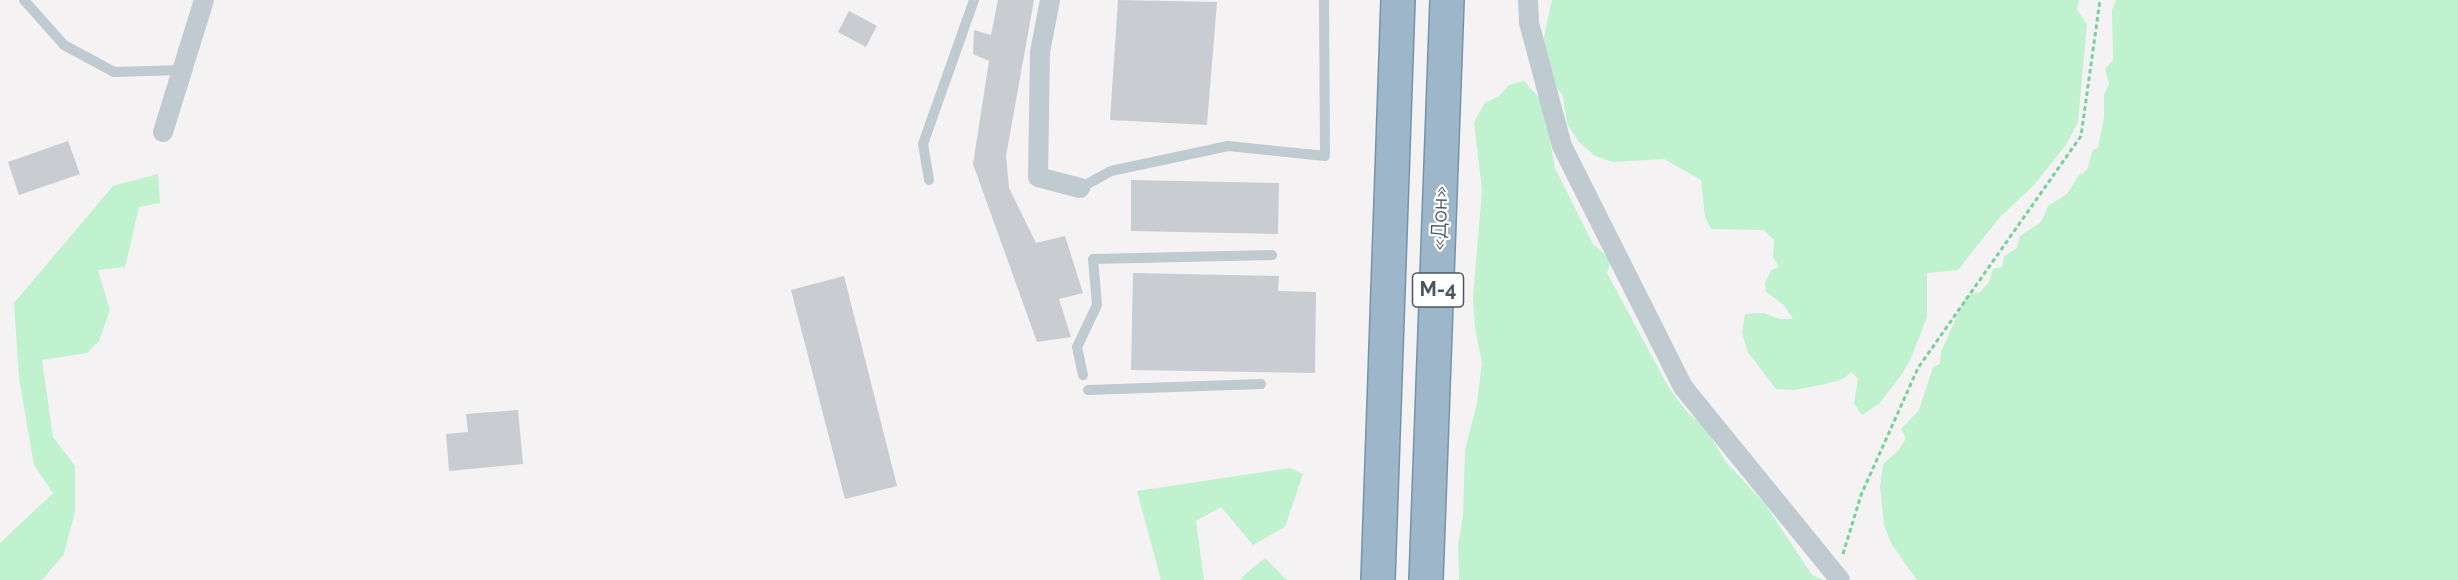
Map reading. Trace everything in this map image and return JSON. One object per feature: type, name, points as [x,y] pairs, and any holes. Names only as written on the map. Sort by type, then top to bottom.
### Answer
[{"type":"highway","name":"М-4","points":[[1378,580],[1398,0]]},
{"type":"highway","name":"«Дон»","points":[[1426,580],[1447,0]]},
{"type":"street","points":[[164,132],[204,0]]},
{"type":"street","points":[[1050,0],[1040,52],[1038,177],[1080,188]]},
{"type":"street","points":[[1528,0],[1529,23],[1562,146],[1683,387],[1838,578]]},
{"type":"lane","points":[[24,0],[64,45],[114,72],[183,70]]},
{"type":"lane","points":[[929,180],[923,144],[974,0]]},
{"type":"lane","points":[[1080,188],[1111,171],[1228,146],[1325,156],[1324,0]]},
{"type":"lane","points":[[1083,375],[1077,347],[1097,305],[1093,259],[1272,255]]},
{"type":"lane","points":[[1088,390],[1262,384]]},
{"type":"path","points":[[1838,578],[1861,495],[1918,368],[2080,136],[2100,0]]},
{"type":"green space","points":[[1552,0],[2079,0],[2077,10],[2087,24],[2078,122],[2066,145],[2034,185],[1999,218],[1958,270],[1927,273],[1927,317],[1911,358],[1879,404],[1862,415],[1854,403],[1858,379],[1852,372],[1841,380],[1821,385],[1794,390],[1776,389],[1747,351],[1742,332],[1745,314],[1763,313],[1780,319],[1793,319],[1784,305],[1766,292],[1765,283],[1771,270],[1779,267],[1773,257],[1774,240],[1764,230],[1711,229],[1705,217],[1701,180],[1664,159],[1612,162],[1595,156],[1579,142],[1567,124],[1563,97],[1554,83],[1543,41]]},
{"type":"green space","points":[[2116,0],[2458,0],[2458,580],[1917,580],[1892,545],[1884,525],[1880,487],[1883,464],[1899,450],[1906,438],[1901,429],[1919,410],[1933,367],[1940,364],[1941,352],[1966,296],[1980,292],[1989,282],[1993,269],[2002,267],[2004,256],[2017,248],[2020,236],[2041,222],[2048,206],[2067,194],[2079,175],[2087,170],[2093,150],[2098,148],[2104,117],[2104,95],[2109,84],[2105,69],[2113,60],[2112,10]]},
{"type":"green space","points":[[1524,81],[1543,102],[1555,168],[1593,244],[1611,260],[1607,273],[1669,388],[1687,412],[1705,427],[1726,462],[1765,504],[1812,575],[1823,580],[1459,580],[1458,545],[1463,515],[1465,449],[1477,403],[1482,363],[1475,328],[1473,298],[1482,190],[1474,122],[1485,103],[1499,96],[1509,85]]},
{"type":"green space","points":[[158,174],[160,203],[139,207],[125,267],[98,270],[110,310],[99,341],[87,353],[42,360],[53,437],[75,466],[75,512],[64,554],[42,580],[0,580],[0,543],[53,493],[34,465],[19,378],[14,303],[113,186]]},
{"type":"green space","points":[[1290,468],[1303,474],[1285,527],[1253,545],[1221,507],[1196,521],[1204,580],[1161,580],[1137,491]]},
{"type":"green space","points":[[1265,558],[1287,580],[1241,580],[1244,575]]},
{"type":"building","points":[[998,0],[1034,0],[1006,156],[1009,188],[1036,243],[1065,236],[1083,293],[1059,299],[1071,337],[1037,342],[973,164],[989,61],[973,54],[974,30],[991,35]]},
{"type":"building","points":[[1118,0],[1217,2],[1207,125],[1110,120]]},
{"type":"building","points":[[849,11],[877,26],[866,47],[838,32]]},
{"type":"building","points":[[68,141],[80,174],[19,195],[8,162]]},
{"type":"building","points":[[1131,180],[1279,183],[1278,234],[1131,231]]},
{"type":"building","points":[[1133,273],[1279,276],[1278,291],[1316,292],[1315,373],[1131,370]]},
{"type":"building","points":[[844,276],[897,486],[845,499],[791,290]]},
{"type":"building","points":[[518,410],[523,464],[449,471],[446,434],[468,432],[466,414]]}]
